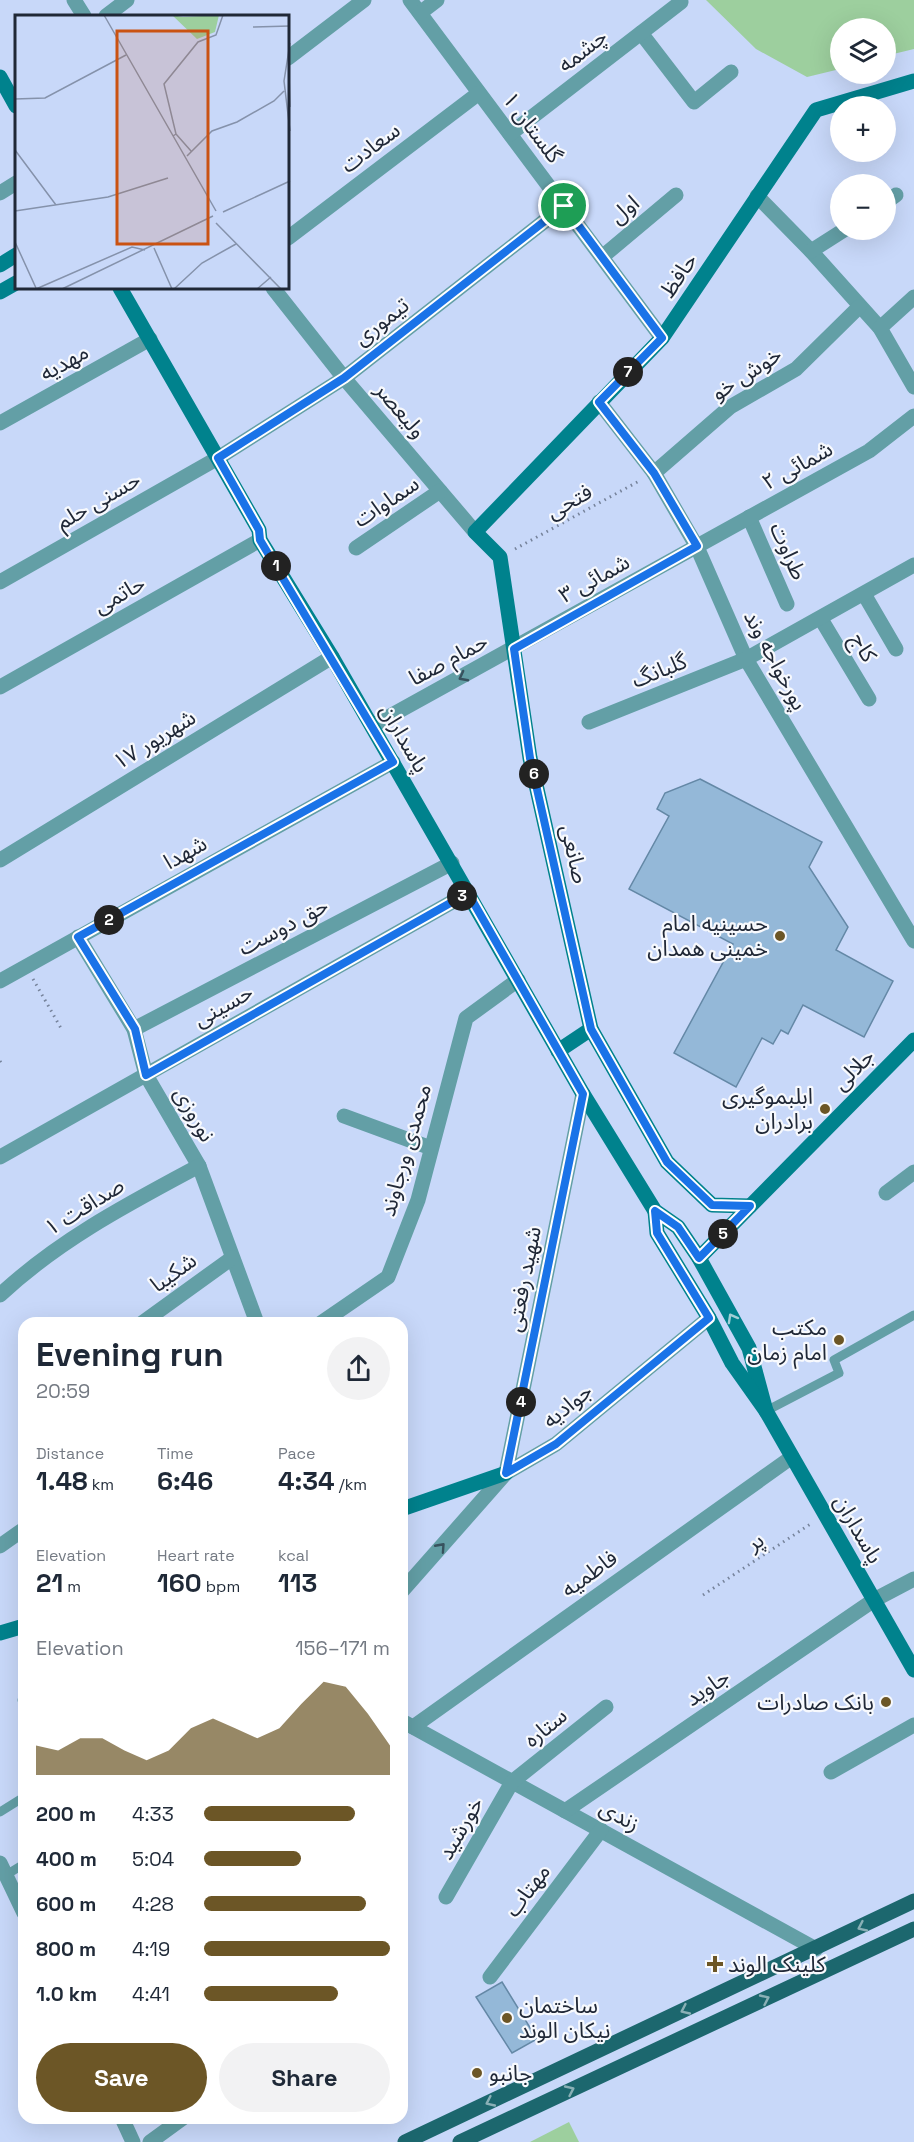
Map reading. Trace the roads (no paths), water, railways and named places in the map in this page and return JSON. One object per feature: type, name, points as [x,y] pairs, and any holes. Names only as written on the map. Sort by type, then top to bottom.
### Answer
[{"type":"main road","points":[[0,77],[15,104]]},
{"type":"main road","name":"حافظ","points":[[474,532],[662,338],[816,110],[914,81]]},
{"type":"main road","points":[[0,265],[15,256]]},
{"type":"main road","points":[[0,292],[15,284]]},
{"type":"main road","name":"پاسداران","points":[[121,290],[259,530],[260,540],[332,657],[452,862],[583,1094],[655,1211],[678,1227],[699,1258],[749,1348],[766,1411]]},
{"type":"main road","points":[[474,532],[500,557],[514,649]]},
{"type":"main road","name":"صانعی","points":[[514,649],[530,758],[591,1029],[667,1162],[712,1205],[750,1206]]},
{"type":"main road","points":[[558,1051],[591,1029]]},
{"type":"main road","name":"جلالی","points":[[699,1258],[913,1042]]},
{"type":"main road","name":"پاسداران","points":[[655,1211],[657,1233],[709,1318],[732,1363],[766,1411],[914,1670]]},
{"type":"main road","name":"جوادیه","points":[[408,1507],[506,1473]]},
{"type":"main road","points":[[0,1633],[18,1628]]},
{"type":"main road","points":[[405,2142],[914,1901]]},
{"type":"main road","points":[[460,2142],[914,1929]]},
{"type":"street","points":[[74,0],[83,15]]},
{"type":"street","points":[[107,15],[127,0]]},
{"type":"street","points":[[290,56],[364,0]]},
{"type":"street","name":"گلستان ۱","points":[[410,0],[662,338]]},
{"type":"street","points":[[420,13],[436,0]]},
{"type":"street","name":"چشمه","points":[[510,134],[681,2]]},
{"type":"street","points":[[641,33],[694,102],[731,72]]},
{"type":"street","name":"سعادت","points":[[290,236],[479,93]]},
{"type":"street","points":[[0,193],[15,184]]},
{"type":"street","name":"اول","points":[[602,257],[675,195]]},
{"type":"street","points":[[758,196],[880,328],[914,387]]},
{"type":"street","name":"تیموری","points":[[218,458],[344,378],[564,206]]},
{"type":"street","points":[[811,251],[830,239]]},
{"type":"street","name":"ولیعصر","points":[[275,290],[344,378],[474,532]]},
{"type":"street","points":[[880,328],[914,297]]},
{"type":"street","name":"خوش خو","points":[[654,473],[730,407],[796,369],[859,307]]},
{"type":"street","name":"مهدیه","points":[[0,423],[150,339]]},
{"type":"street","name":"پورخواجه وند","points":[[599,402],[654,473],[697,546],[746,659],[914,941]]},
{"type":"street","name":"شمائی ۲","points":[[697,546],[869,451],[914,416]]},
{"type":"street","name":"حسنی حلم","points":[[0,582],[218,458]]},
{"type":"street","name":"سماوات","points":[[356,548],[440,491]]},
{"type":"street","name":"طراوت","points":[[749,517],[787,604]]},
{"type":"street","name":"حاتمی","points":[[0,687],[260,540]]},
{"type":"street","name":"شمائی ۳","points":[[514,649],[697,546]]},
{"type":"street","name":"گلبانگ","points":[[589,722],[746,659],[914,566]]},
{"type":"street","points":[[864,594],[896,649]]},
{"type":"street","name":"کاج","points":[[821,619],[869,699]]},
{"type":"street","name":"حمام صفا","points":[[372,726],[514,649]]},
{"type":"street","name":"۱۷ شهریور","points":[[0,860],[332,657]]},
{"type":"street","name":"شهدا","points":[[0,981],[393,762]]},
{"type":"street","name":"حق دوست","points":[[135,1029],[452,862]]},
{"type":"street","name":"حسینی","points":[[0,1157],[468,893]]},
{"type":"street","name":"نوروزی","points":[[78,937],[135,1029],[146,1075],[199,1166],[254,1317]]},
{"type":"street","name":"محمدی ورجاوند","points":[[330,1317],[388,1278],[418,1200],[466,1018],[518,980]]},
{"type":"street","name":"شهید رفعتی","points":[[506,1473],[583,1094]]},
{"type":"street","points":[[344,1116],[431,1148]]},
{"type":"street","name":"صداقت ۱","points":[[0,1295],[30,1267],[96,1221],[199,1166]]},
{"type":"street","points":[[886,1193],[914,1172]]},
{"type":"street","name":"شکیبا","points":[[150,1317],[232,1258]]},
{"type":"street","name":"جوادیه","points":[[506,1473],[556,1444],[709,1318]]},
{"type":"street","name":"فاطمیه","points":[[408,1724],[792,1457]]},
{"type":"street","points":[[408,1584],[506,1473]]},
{"type":"street","points":[[0,1546],[18,1533]]},
{"type":"street","name":"جاوید","points":[[565,1811],[874,1600],[914,1579]]},
{"type":"street","name":"ستاره","points":[[512,1782],[606,1707]]},
{"type":"street","name":"زندی","points":[[408,1724],[816,1949]]},
{"type":"street","points":[[831,1772],[914,1725]]},
{"type":"street","name":"خورشید","points":[[446,1897],[512,1782]]},
{"type":"street","name":"مهتاب","points":[[490,1977],[601,1830]]},
{"type":"street","points":[[3,1869],[18,1900]]},
{"type":"street","points":[[125,2124],[133,2142]]},
{"type":"street","points":[[150,2142],[175,2124]]},
{"type":"lane","points":[[766,1411],[839,1373],[834,1360],[914,1315]]},
{"type":"lane","points":[[0,1812],[18,1801]]},
{"type":"lane","points":[[3,1869],[18,1865]]},
{"type":"place","name":"حسینیه امام خمینی همدان","points":[[780,936]]},
{"type":"place","name":"ابلبموگیری برادران","points":[[825,1109]]},
{"type":"place","name":"مکتب امام زمان","points":[[839,1340]]},
{"type":"place","name":"بانک صادرات","points":[[886,1702]]},
{"type":"place","name":"کلینک الوند","points":[[715,1964]]},
{"type":"place","name":"ساختمان نیکان الوند","points":[[507,2018]]},
{"type":"place","name":"جانبو","points":[[477,2073]]}]
